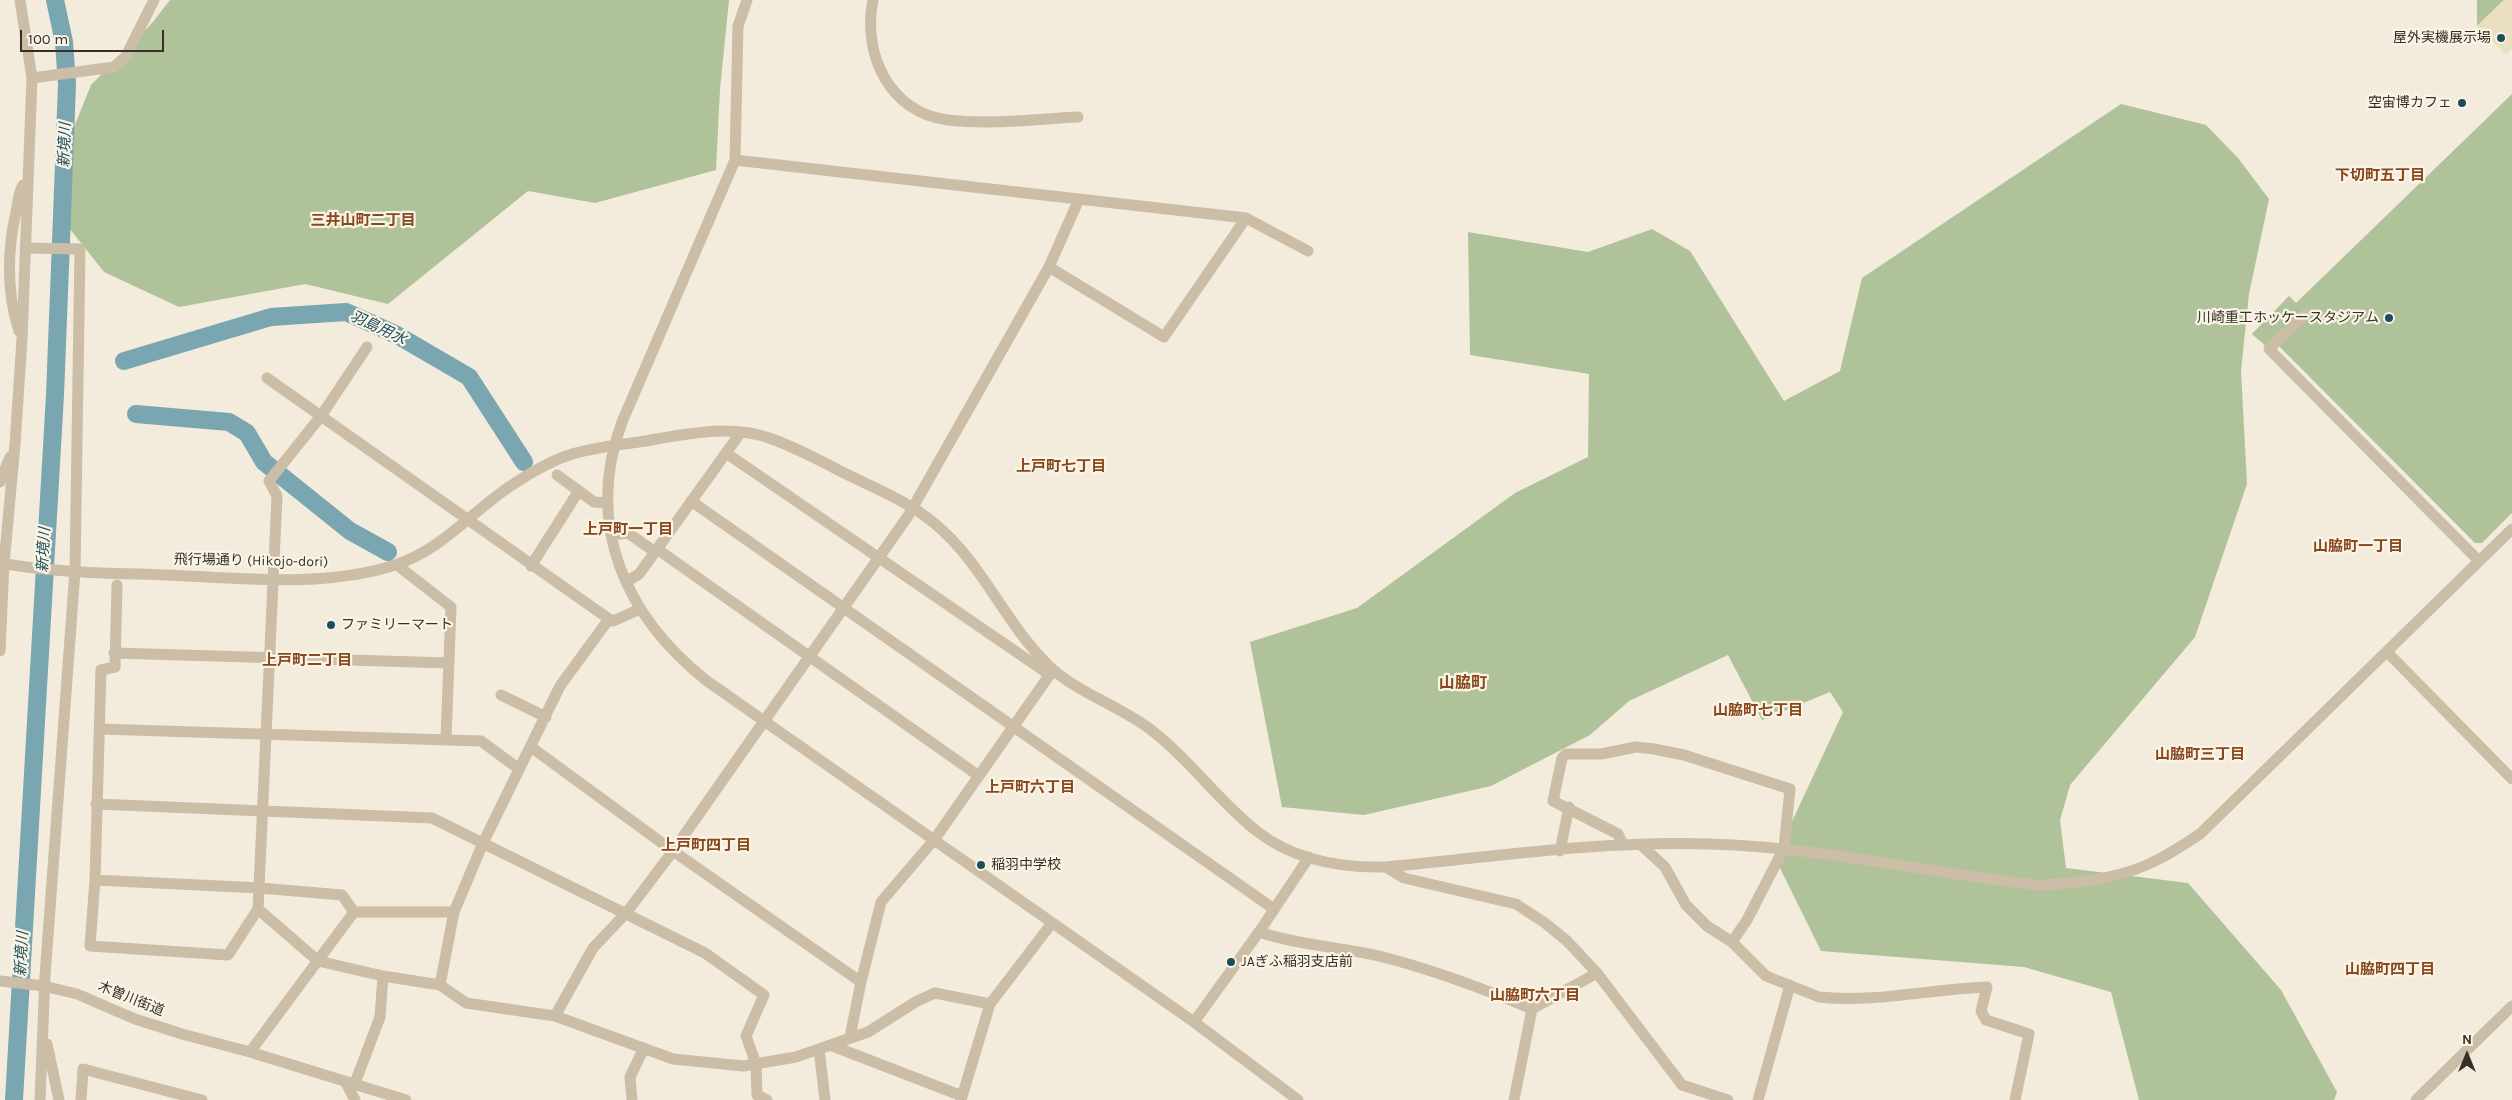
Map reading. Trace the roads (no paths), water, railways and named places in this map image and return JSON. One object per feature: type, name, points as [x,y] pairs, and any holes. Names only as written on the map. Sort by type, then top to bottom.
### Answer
[{"type":"street","points":[[0,651],[2,563],[15,444],[22,339],[28,177],[36,78],[20,0]]},
{"type":"street","points":[[36,78],[114,67],[126,56],[154,0]]},
{"type":"street","points":[[746,0],[738,26],[735,160],[613,446],[608,503],[611,536],[626,582],[640,609],[654,630],[678,657],[707,681],[1194,1022],[1282,1090],[1298,1100]]},
{"type":"street","points":[[873,0],[871,44],[874,59],[883,77],[896,93],[915,108],[933,117],[947,120],[984,122],[1078,117]]},
{"type":"street","points":[[735,160],[1246,218],[1308,251]]},
{"type":"street","points":[[22,339],[11,307],[4,261],[21,189],[28,177]]},
{"type":"street","points":[[555,1016],[593,948],[627,912],[673,851],[913,507],[1049,268],[1079,199]]},
{"type":"street","points":[[1049,268],[1164,337],[1246,218]]},
{"type":"street","points":[[24,248],[80,249],[75,571],[44,986],[40,1100]]},
{"type":"street","points":[[2306,314],[2269,349],[2479,561]]},
{"type":"street","points":[[117,585],[114,667],[101,670],[95,880],[90,946],[228,955],[258,908],[260,888],[277,496],[269,482],[321,416],[367,347]]},
{"type":"street","points":[[267,378],[531,566],[609,619],[613,621],[640,609]]},
{"type":"street","name":"飛行場通り (Hikojo-dori)","points":[[2,563],[75,571],[274,579],[348,576],[398,565],[440,542],[469,521],[503,491],[539,468],[568,456],[613,446],[710,432],[741,432],[760,435],[786,444],[913,507],[950,538],[1052,672]]},
{"type":"street","points":[[626,582],[640,574],[741,432]]},
{"type":"street","points":[[0,482],[15,444]]},
{"type":"street","points":[[726,454],[878,558],[1052,672],[1154,732],[1261,834],[1273,842],[1309,857],[1357,868],[1386,867],[1623,845],[1711,844],[1784,848],[2037,885],[2071,884],[2120,875],[2156,861],[2200,834],[2512,528]]},
{"type":"street","points":[[557,475],[594,502],[608,503]]},
{"type":"street","points":[[531,566],[578,492]]},
{"type":"street","points":[[691,502],[1274,909]]},
{"type":"street","points":[[611,536],[628,533],[656,551],[979,776]]},
{"type":"street","points":[[398,565],[451,607],[446,739]]},
{"type":"street","points":[[440,985],[454,912],[483,843],[560,686],[609,619]]},
{"type":"street","points":[[2387,652],[2512,779]]},
{"type":"street","points":[[114,653],[449,663]]},
{"type":"street","points":[[850,1037],[861,982],[881,902],[934,840],[1052,672]]},
{"type":"street","points":[[501,694],[546,717]]},
{"type":"street","points":[[100,729],[481,741],[519,769]]},
{"type":"street","points":[[531,747],[673,851],[861,982]]},
{"type":"street","points":[[1623,845],[1618,834],[1569,807],[1553,801],[1562,758],[1566,754],[1601,754],[1636,747],[1654,749],[1684,755],[1790,789],[1784,848],[1747,920],[1732,942]]},
{"type":"street","points":[[96,804],[432,818],[627,912],[705,952],[764,995],[746,1036],[756,1064],[757,1095],[767,1100]]},
{"type":"street","points":[[1560,850],[1569,807]]},
{"type":"street","points":[[1641,845],[1665,867],[1686,904],[1707,926],[1732,942],[1766,976],[1819,997],[1828,998],[1864,998],[1987,986],[1981,1011],[1986,1020],[2029,1034],[2015,1100]]},
{"type":"street","points":[[1194,1022],[1259,932],[1309,857]]},
{"type":"street","points":[[1386,867],[1404,878],[1516,904],[1545,923],[1567,940],[1597,973],[1682,1085],[1728,1100]]},
{"type":"street","points":[[95,880],[260,888],[342,895],[354,912]]},
{"type":"street","points":[[258,908],[318,961],[383,976],[440,985],[466,1003],[555,1016],[673,1059],[721,1065],[756,1064],[796,1057],[868,1032],[917,1001],[935,993],[990,1004]]},
{"type":"street","points":[[354,912],[454,912]]},
{"type":"street","points":[[250,1052],[354,912]]},
{"type":"street","points":[[825,1047],[962,1098],[990,1004],[1052,923]]},
{"type":"street","points":[[1259,932],[1286,940],[1380,957],[1459,980],[1532,1009]]},
{"type":"street","points":[[1514,1100],[1532,1009],[1597,973]]},
{"type":"street","points":[[355,1100],[350,1082],[380,1017],[383,976]]},
{"type":"street","name":"木曽川街道","points":[[0,981],[44,986],[77,994],[135,1019],[406,1100]]},
{"type":"street","points":[[1758,1100],[1790,985]]},
{"type":"street","points":[[2416,1100],[2512,1006]]},
{"type":"street","points":[[44,1027],[59,1100]]},
{"type":"street","points":[[825,1047],[825,1100]]},
{"type":"street","points":[[632,1100],[630,1077],[644,1048]]},
{"type":"street","points":[[81,1100],[83,1069],[202,1100]]},
{"type":"street","points":[[1276,1100],[1282,1090]]},
{"type":"waterway","name":"新境川","points":[[14,1100],[55,395],[67,84],[64,42],[55,0]]},
{"type":"waterway","name":"羽島用水","points":[[124,361],[271,317],[346,312],[397,335],[469,377],[524,462]]},
{"type":"waterway","points":[[136,414],[229,422],[247,433],[264,462],[350,531],[388,552]]},
{"type":"place","name":"屋外実機展示場","points":[[2501,38]]},
{"type":"place","name":"空宙博カフェ","points":[[2462,103]]},
{"type":"place","name":"川崎重工ホッケースタジアム","points":[[2389,318]]},
{"type":"place","name":"ファミリーマート","points":[[331,625]]},
{"type":"place","name":"稲羽中学校","points":[[981,865]]},
{"type":"place","name":"JAぎふ稲羽支店前","points":[[1231,962]]},
{"type":"district","name":"下切町五丁目","points":[[2380,176]]},
{"type":"district","name":"三井山町二丁目","points":[[363,221]]},
{"type":"district","name":"上戸町七丁目","points":[[1061,467]]},
{"type":"district","name":"上戸町一丁目","points":[[628,530]]},
{"type":"district","name":"山脇町一丁目","points":[[2358,547]]},
{"type":"district","name":"上戸町二丁目","points":[[307,661]]},
{"type":"district","name":"山脇町","points":[[1463,683]]},
{"type":"district","name":"山脇町七丁目","points":[[1758,711]]},
{"type":"district","name":"山脇町三丁目","points":[[2200,755]]},
{"type":"district","name":"上戸町六丁目","points":[[1030,788]]},
{"type":"district","name":"上戸町四丁目","points":[[706,846]]},
{"type":"district","name":"山脇町四丁目","points":[[2390,970]]},
{"type":"district","name":"山脇町六丁目","points":[[1535,996]]}]
